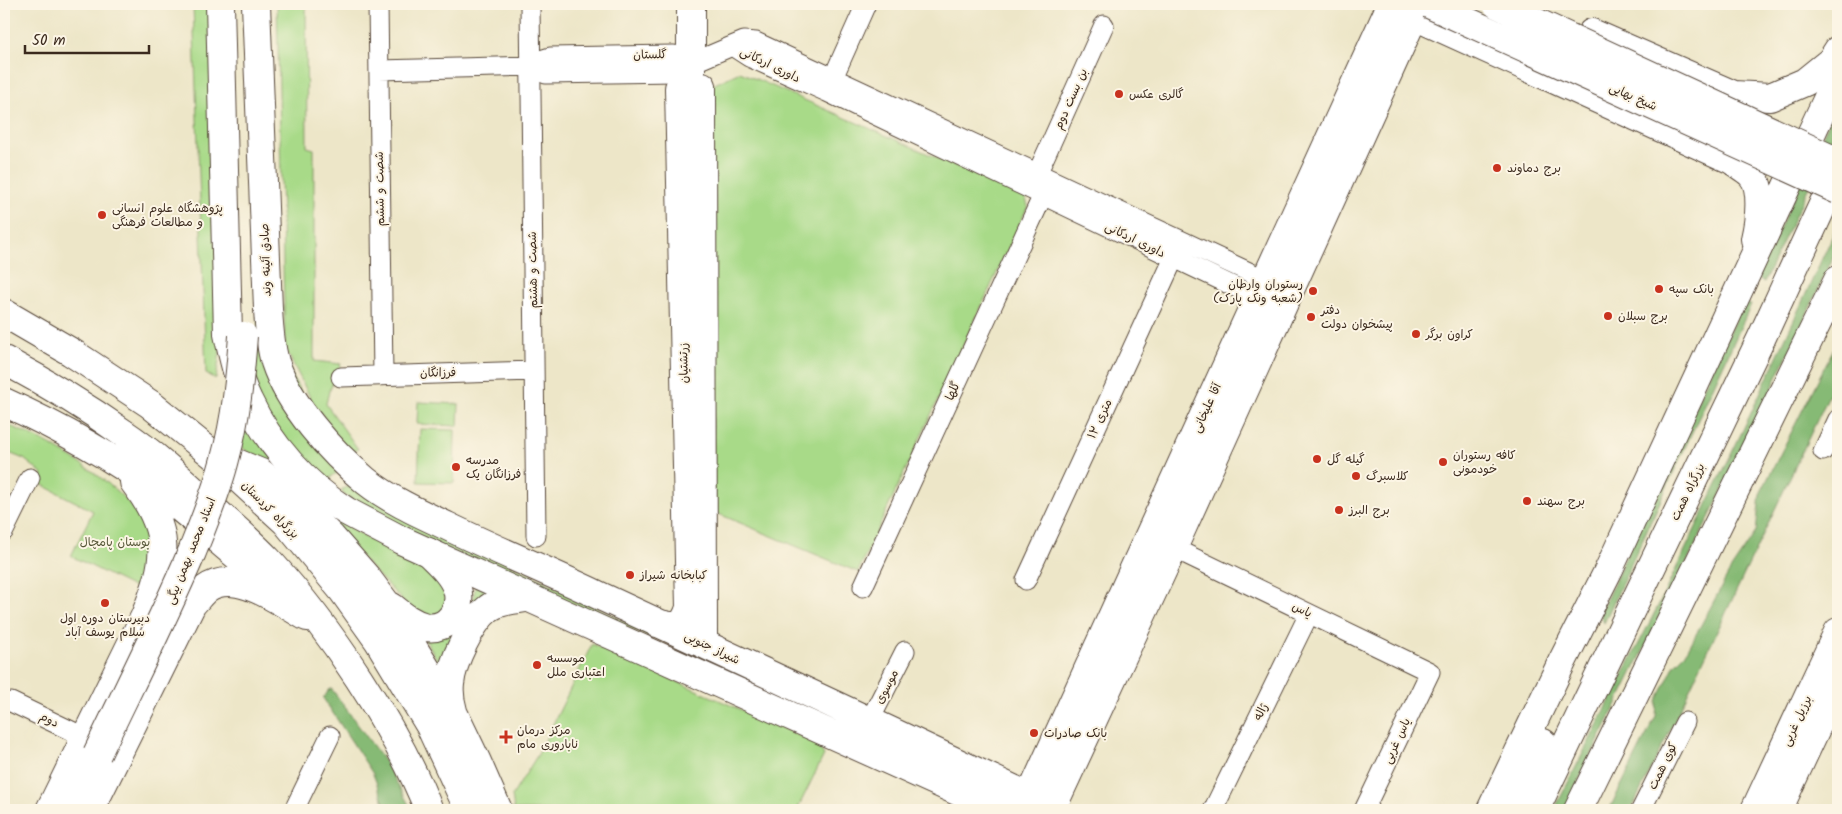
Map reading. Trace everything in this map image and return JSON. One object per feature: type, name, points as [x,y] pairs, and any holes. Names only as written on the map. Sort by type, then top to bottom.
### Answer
[{"type":"main road","points":[[220,4],[235,364],[247,400],[270,439],[296,470],[347,511],[401,540],[999,810]]},
{"type":"main road","name":"صادق آئینه وند","points":[[234,4],[242,91]]},
{"type":"main road","name":"صادق آئینه وند","points":[[235,335],[242,91],[248,4]]},
{"type":"main road","name":"صادق آئینه وند","points":[[256,4],[268,308],[275,361],[288,389],[304,413],[337,454],[369,483]]},
{"type":"main road","points":[[691,4],[692,75]]},
{"type":"main road","points":[[1497,4],[1838,162]]},
{"type":"main road","points":[[1526,4],[1734,95],[1770,97],[1805,82],[1830,61],[1838,50]]},
{"type":"main road","points":[[1406,7],[1732,160],[1752,175],[1759,192],[1758,225],[1746,274]]},
{"type":"main road","name":"آقا علیخانی","points":[[1043,807],[1173,548],[1274,295],[1406,7]]},
{"type":"main road","name":"شیخ بهایی","points":[[1406,7],[1838,190]]},
{"type":"main road","name":"زرتشتیان","points":[[657,622],[671,627],[680,625],[686,619],[690,608],[679,88],[692,75],[702,86],[703,643]]},
{"type":"main road","points":[[1491,810],[1609,569],[1838,76]]},
{"type":"main road","name":"بزرگراه همت","points":[[1535,810],[1761,339],[1838,172]]},
{"type":"main road","points":[[1578,810],[1838,280]]},
{"type":"main road","name":"آقا علیخانی","points":[[1043,807],[1149,537],[1274,295]]},
{"type":"main road","name":"بزرگراه کردستان","points":[[5,313],[150,404],[212,454],[286,522],[343,591],[378,640],[430,726],[469,810]]},
{"type":"main road","points":[[1806,347],[1838,324]]},
{"type":"main road","name":"استاد محمد بهمن بیگی","points":[[62,810],[91,746],[164,616],[214,493],[225,460],[239,386],[235,335]]},
{"type":"main road","points":[[4,360],[34,376],[124,433],[183,481],[267,560],[319,623],[357,676],[392,735],[421,790],[429,810]]},
{"type":"main road","points":[[11,408],[81,442],[159,492],[319,623]]},
{"type":"main road","points":[[212,454],[261,473],[295,501],[331,537],[367,578],[385,602],[453,712],[498,810]]},
{"type":"main road","points":[[50,810],[91,746],[158,583],[162,562],[160,527],[151,506],[122,467]]},
{"type":"main road","points":[[347,511],[336,496],[336,489],[341,482],[347,479],[369,483]]},
{"type":"main road","name":"شیراز جنوبی","points":[[369,483],[406,507],[493,549],[703,643],[1043,807]]},
{"type":"main road","points":[[385,602],[413,623],[428,628],[437,627],[448,622],[456,612],[459,602],[457,588],[450,576],[428,552]]},
{"type":"main road","points":[[1520,810],[1529,774],[1581,658],[1609,569]]},
{"type":"main road","points":[[158,583],[165,578],[175,578],[183,582],[189,589],[192,604]]},
{"type":"main road","points":[[90,810],[192,604],[206,589],[225,582],[234,582],[258,590],[319,623]]},
{"type":"main road","points":[[453,712],[449,696],[450,681],[458,654],[477,620],[488,608],[502,601],[526,598]]},
{"type":"main road","name":"برزیل غربی","points":[[1755,810],[1838,632]]},
{"type":"main road","name":"برزیل غربی","points":[[1778,810],[1838,681]]},
{"type":"main road","name":"استاد محمد بهمن بیگی","points":[[72,810],[91,746]]},
{"type":"street","name":"شصت و ششم","points":[[378,4],[382,374]]},
{"type":"street","name":"شصت و هشتم","points":[[530,4],[536,536]]},
{"type":"street","points":[[830,85],[866,4]]},
{"type":"street","name":"بن بست دوم","points":[[1037,174],[1104,25]]},
{"type":"street","name":"داوری اردکانی","points":[[692,75],[732,46],[744,42],[756,42],[830,85],[1044,195],[1174,258],[1274,295]]},
{"type":"street","name":"گلستان","points":[[379,70],[531,66],[540,60],[550,57],[674,55],[684,57],[692,75]]},
{"type":"street","name":"داوری اردکانی","points":[[830,85],[1037,174],[1182,241],[1274,295]]},
{"type":"street","points":[[1037,174],[1044,195]]},
{"type":"street","name":"گلها","points":[[863,587],[1044,195]]},
{"type":"street","name":"۱۲ متری","points":[[1026,580],[1182,241]]},
{"type":"street","name":"فرزانگان","points":[[341,377],[382,374],[534,371]]},
{"type":"street","points":[[1823,451],[1838,419]]},
{"type":"street","points":[[4,531],[30,478]]},
{"type":"street","name":"یاس","points":[[1149,537],[1430,672]]},
{"type":"street","name":"ژاله","points":[[1214,810],[1309,614]]},
{"type":"street","name":"موسوی","points":[[869,722],[905,651]]},
{"type":"street","name":"یاس غربی","points":[[1364,810],[1430,672]]},
{"type":"street","name":"دوم","points":[[11,702],[91,746]]},
{"type":"street","name":"کوی همت","points":[[1641,810],[1685,722]]},
{"type":"street","points":[[294,810],[330,736]]},
{"type":"green space","points":[[193,4],[212,4],[223,332],[216,379],[206,374]]},
{"type":"green space","points":[[277,4],[306,4],[307,147],[314,149],[314,361],[341,364],[329,391],[326,404],[358,449],[350,453],[313,403],[285,348]]},
{"type":"green space","points":[[740,72],[1025,196],[1028,206],[858,572],[714,512],[706,88]]},
{"type":"green space","points":[[1838,103],[1838,125],[1764,282],[1757,277]]},
{"type":"green space","points":[[1838,224],[1838,247],[1738,459],[1564,810],[1554,810],[1660,602],[1750,415]]},
{"type":"green space","points":[[1744,300],[1751,305],[1604,623],[1600,613]]},
{"type":"green space","points":[[258,312],[342,469],[331,477],[327,490],[251,397],[257,348]]},
{"type":"green space","points":[[1833,350],[1838,354],[1838,376],[1678,714],[1631,810],[1609,810],[1656,716],[1657,701],[1675,664],[1686,653],[1731,569],[1756,532],[1760,494]]},
{"type":"green space","points":[[418,402],[459,404],[458,426],[417,424]]},
{"type":"green space","points":[[243,414],[353,530],[387,549],[425,565],[450,586],[442,617],[417,616],[316,510],[242,447]]},
{"type":"green space","name":"بوستان پامچال","points":[[4,424],[39,439],[81,464],[118,492],[133,507],[142,522],[148,539],[149,575],[147,594],[71,556],[93,511],[39,483],[43,474],[24,459],[4,451]]},
{"type":"green space","points":[[420,429],[455,430],[454,483],[418,482]]},
{"type":"green space","points":[[347,487],[355,488],[653,637],[651,638],[412,534],[343,494],[342,489]]},
{"type":"green space","points":[[477,582],[500,590],[444,671],[423,636],[470,608]]},
{"type":"green space","points":[[592,644],[816,743],[824,755],[797,810],[514,810],[512,796],[540,751]]},
{"type":"green space","points":[[331,688],[385,762],[412,810],[387,810],[373,774],[323,698]]},
{"type":"place","name":"گالری عکس","points":[[1119,94]]},
{"type":"place","name":"برج دماوند","points":[[1497,168]]},
{"type":"place","name":"پژوهشگاه علوم انسانی و مطالعات فرهنگی","points":[[102,215]]},
{"type":"place","name":"بانک سپه","points":[[1659,289]]},
{"type":"place","name":"رستوران وارطان (شعبه ونک پارک)","points":[[1313,291]]},
{"type":"place","name":"برج سبلان","points":[[1608,316]]},
{"type":"place","name":"دفتر پیشخوان دولت","points":[[1311,317]]},
{"type":"place","name":"کراون برگر","points":[[1416,334]]},
{"type":"place","name":"گیله گل","points":[[1317,459]]},
{"type":"place","name":"کافه رستوران خودمونی","points":[[1443,462]]},
{"type":"place","name":"مدرسه فرزانگان یک","points":[[456,467]]},
{"type":"place","name":"کلاسبرگ","points":[[1356,476]]},
{"type":"place","name":"برج سهند","points":[[1527,501]]},
{"type":"place","name":"برج البرز","points":[[1339,510]]},
{"type":"place","name":"کبابخانه شیراز","points":[[630,575]]},
{"type":"place","name":"دبیرستان دوره اول سلام یوسف آباد","points":[[105,603]]},
{"type":"place","name":"موسسه اعتباری ملل","points":[[537,665]]},
{"type":"place","name":"بانک صادرات","points":[[1034,733]]},
{"type":"place","name":"مرکز درمان ناباروری مام","points":[[506,737]]}]
